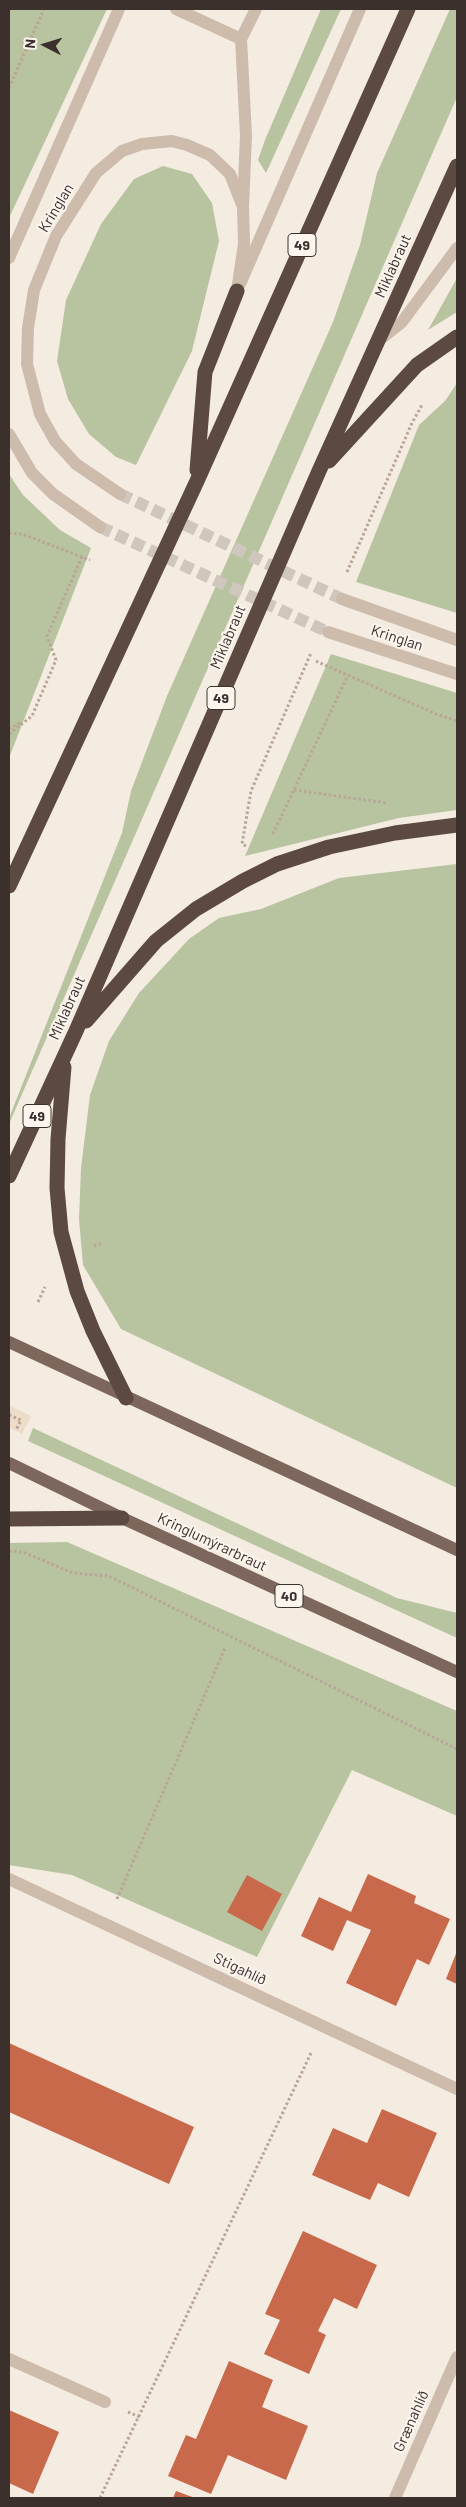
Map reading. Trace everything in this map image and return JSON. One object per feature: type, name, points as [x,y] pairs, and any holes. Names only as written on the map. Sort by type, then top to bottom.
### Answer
[{"type":"highway","name":"49","points":[[9,886],[197,482],[408,9]]},
{"type":"highway","name":"Miklabraut","points":[[9,1176],[76,1031],[319,471],[457,166]]},
{"type":"highway","points":[[197,482],[205,372],[237,291]]},
{"type":"highway","points":[[319,471],[417,365],[457,337]]},
{"type":"highway","points":[[76,1031],[156,941],[196,909],[242,881],[277,864],[329,847],[395,833],[457,825]]},
{"type":"highway","points":[[65,1055],[58,1139],[57,1188],[61,1232],[77,1291],[93,1331],[126,1398]]},
{"type":"highway","points":[[9,1519],[122,1518]]},
{"type":"main road","points":[[9,1342],[126,1398],[457,1550]]},
{"type":"main road","name":"Kringlumýrarbraut","points":[[9,1462],[122,1518],[457,1672]]},
{"type":"street","name":"Kringlan","points":[[9,258],[119,9]]},
{"type":"street","points":[[176,9],[241,39]]},
{"type":"street","points":[[243,207],[246,136],[241,39],[256,9]]},
{"type":"street","points":[[237,291],[360,9]]},
{"type":"street","name":"Kringlan","points":[[120,494],[76,464],[55,441],[40,414],[27,364],[28,328],[34,290],[56,236],[96,174],[122,151],[142,144],[172,141],[187,145],[210,155],[230,174],[243,207],[244,244],[237,291]]},
{"type":"street","points":[[378,342],[402,322],[457,248]]},
{"type":"street","points":[[9,434],[32,473],[53,494],[100,527]]},
{"type":"street","name":"Kringlan","points":[[342,599],[457,640]]},
{"type":"street","name":"Kringlan","points":[[328,632],[457,674]]},
{"type":"street","name":"Stigahlíð","points":[[9,1879],[457,2089]]},
{"type":"street","name":"Grænahlíð","points":[[395,2498],[457,2357]]},
{"type":"street","points":[[9,2359],[105,2402]]},
{"type":"path","points":[[9,88],[44,9]]},
{"type":"path","points":[[9,533],[22,534],[90,560]]},
{"type":"path","points":[[9,734],[32,716],[56,660],[47,636],[82,557]]},
{"type":"path","points":[[316,661],[436,714],[457,721]]},
{"type":"path","points":[[271,838],[348,675]]},
{"type":"path","points":[[9,729],[32,716]]},
{"type":"path","points":[[294,790],[397,804]]},
{"type":"path","points":[[9,1415],[21,1420],[16,1430]]},
{"type":"path","points":[[9,1550],[23,1552],[73,1573],[109,1576],[457,1750]]},
{"type":"path","points":[[106,1925],[225,1648]]},
{"type":"path","points":[[100,2498],[323,2026]]},
{"type":"green space","points":[[9,9],[107,9],[9,218]]},
{"type":"green space","points":[[321,9],[341,9],[266,173],[258,160]]},
{"type":"green space","points":[[450,9],[457,9],[457,97],[9,1124],[9,1118],[122,833],[131,791],[167,696],[333,322],[360,245],[377,173]]},
{"type":"green space","points":[[163,166],[192,174],[212,203],[219,241],[192,351],[136,465],[116,457],[89,434],[68,399],[57,361],[66,300],[101,224],[134,179]]},
{"type":"green space","points":[[457,278],[457,312],[428,330]]},
{"type":"green space","points":[[457,383],[457,613],[356,582],[419,425],[445,401]]},
{"type":"green space","points":[[9,474],[23,495],[60,530],[91,548],[9,758]]},
{"type":"green space","points":[[331,654],[457,693],[457,810],[399,818],[245,856]]},
{"type":"green space","points":[[457,864],[457,1488],[121,1329],[83,1265],[79,1219],[81,1168],[90,1095],[109,1041],[139,993],[189,939],[219,918],[261,909],[339,878]]},
{"type":"green space","points":[[33,1428],[397,1598],[457,1613],[457,1638],[28,1441]]},
{"type":"green space","points":[[67,1542],[457,1711],[457,1816],[352,1770],[257,1957],[72,1875],[9,1865],[9,1543]]},
{"type":"shaded area","points":[[9,1405],[31,1416],[22,1434],[9,1427]]},
{"type":"building","points":[[368,1874],[416,1896],[414,1903],[450,1919],[429,1965],[417,1959],[396,2006],[346,1983],[371,1930],[347,1920],[333,1951],[301,1936],[319,1897],[351,1912]]},
{"type":"building","points":[[247,1875],[282,1894],[262,1931],[227,1912]]},
{"type":"building","points":[[457,1951],[457,1984],[446,1979]]},
{"type":"building","points":[[9,2043],[194,2127],[169,2184],[9,2112]]},
{"type":"building","points":[[382,2109],[437,2133],[409,2197],[378,2183],[370,2200],[312,2175],[333,2128],[367,2143]]},
{"type":"building","points":[[303,2231],[377,2265],[357,2309],[334,2298],[318,2331],[326,2335],[309,2374],[264,2354],[280,2320],[265,2314]]},
{"type":"building","points":[[229,2361],[273,2380],[262,2407],[308,2426],[286,2480],[228,2455],[211,2494],[168,2476],[186,2435],[196,2439]]},
{"type":"building","points":[[9,2410],[59,2432],[33,2494],[9,2483]]},
{"type":"building","points":[[176,2491],[195,2498],[173,2498]]},
{"type":"tunnel","points":[[120,494],[342,599]]},
{"type":"tunnel","points":[[100,527],[328,632]]}]
